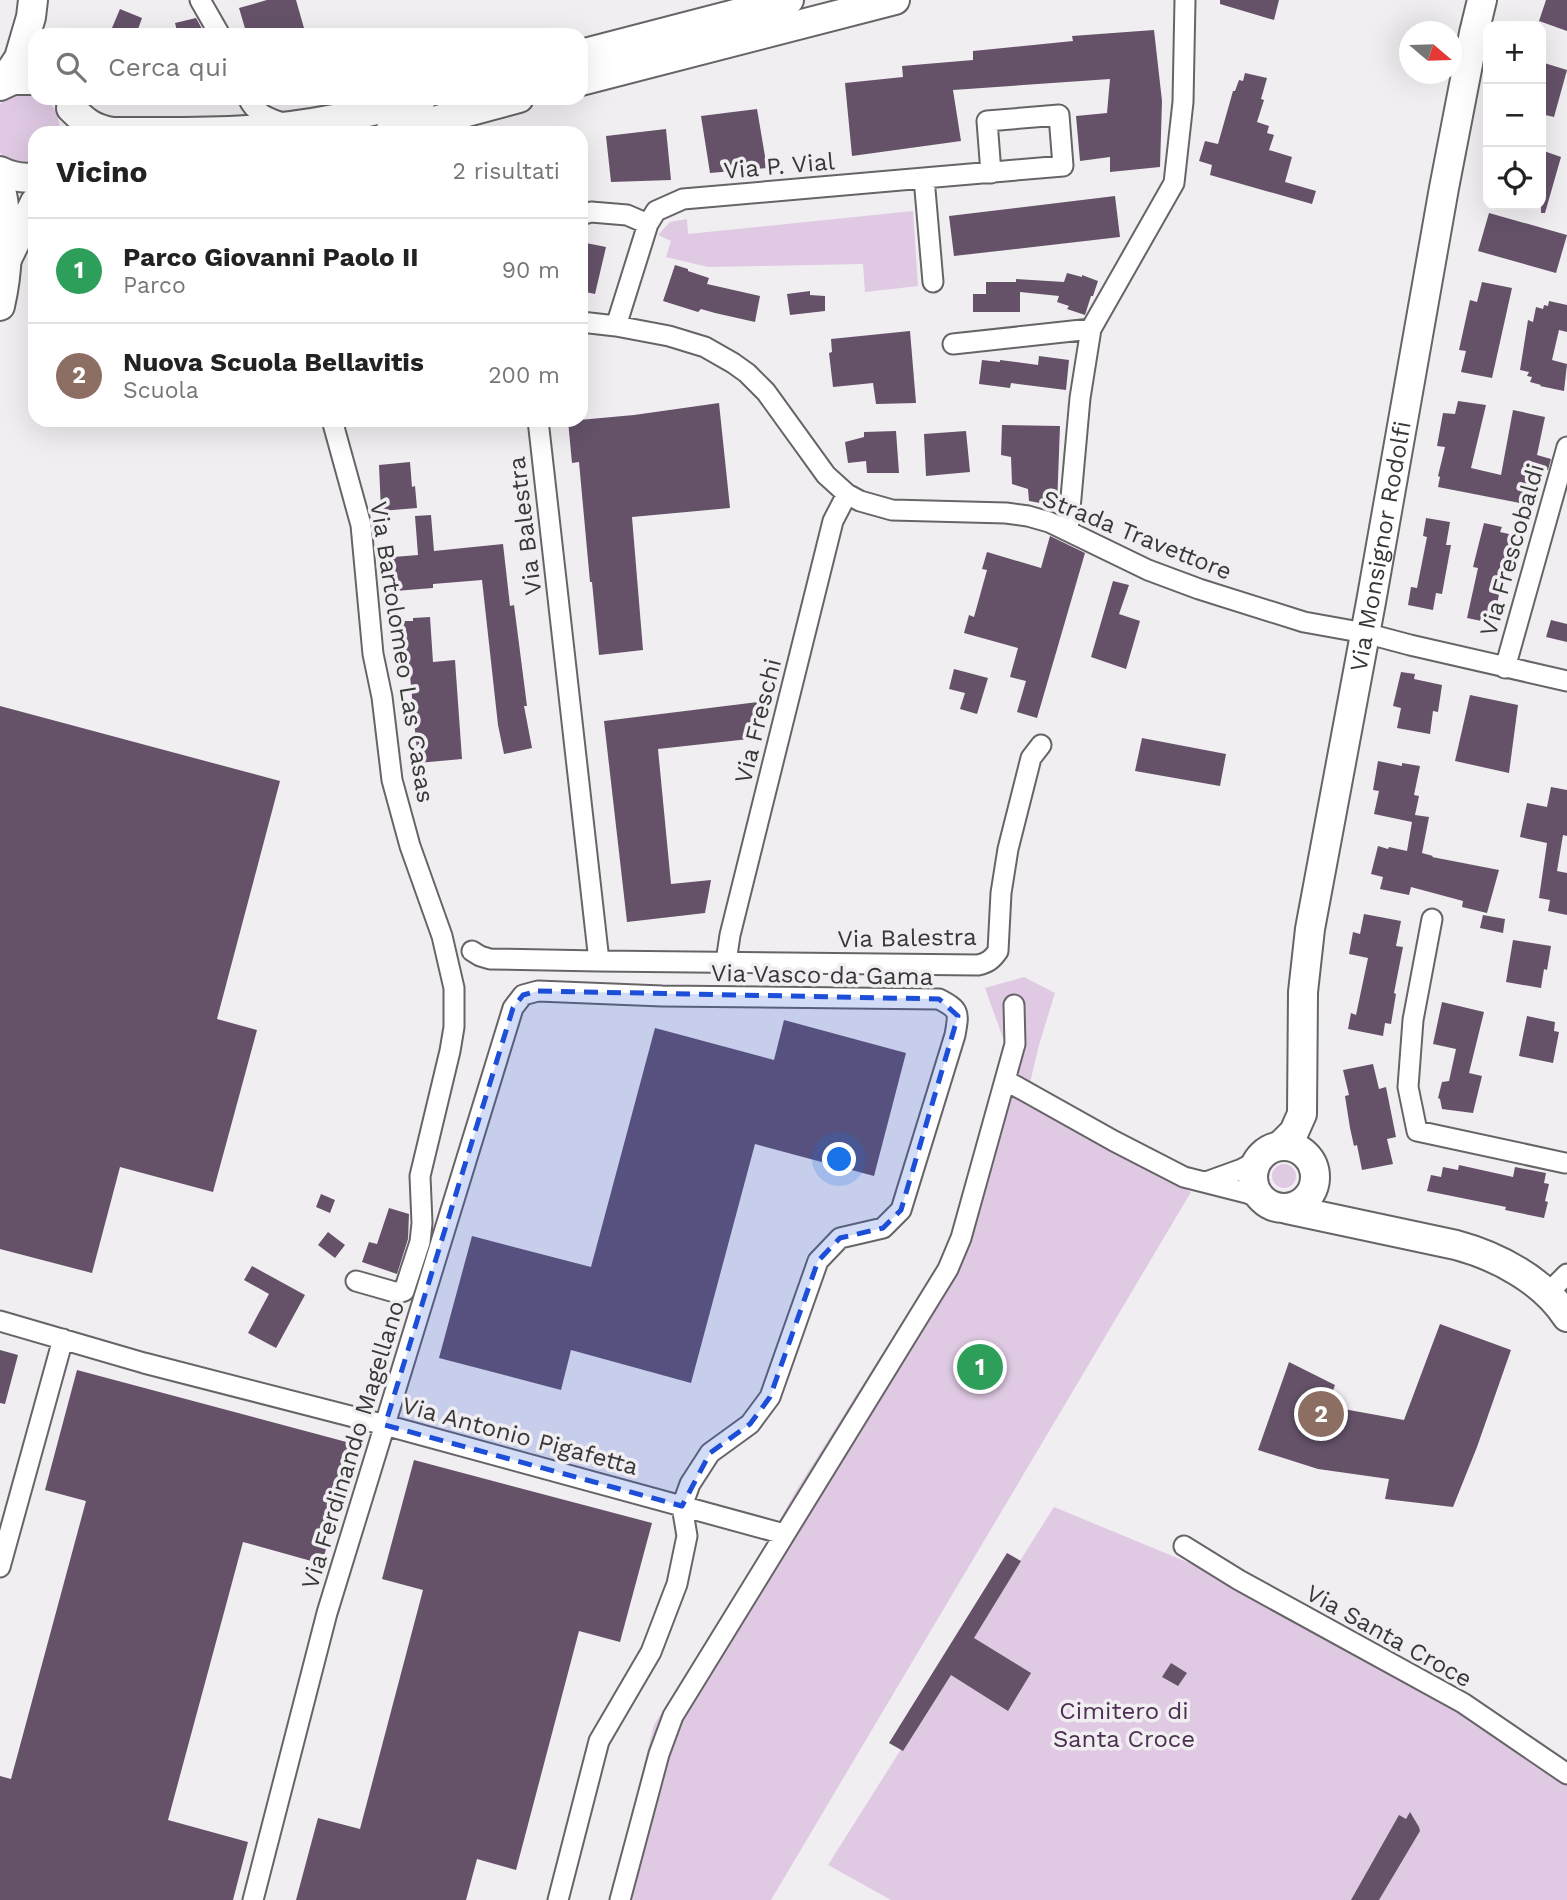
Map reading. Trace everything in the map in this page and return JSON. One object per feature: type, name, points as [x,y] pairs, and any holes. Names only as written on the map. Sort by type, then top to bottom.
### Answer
[{"type":"street","points":[[33,0],[36,28]]},
{"type":"street","points":[[38,28],[41,0]]},
{"type":"street","points":[[200,0],[216,28]]},
{"type":"street","points":[[588,52],[789,0]]},
{"type":"street","points":[[588,79],[895,0]]},
{"type":"street","points":[[1068,531],[1080,398],[1091,329],[1174,183],[1183,102],[1185,0]]},
{"type":"street","points":[[1471,0],[1474,33]]},
{"type":"street","name":"Via Monsignor Rodolfi","points":[[1268,1153],[1294,1132],[1301,1114],[1303,992],[1310,929],[1439,214],[1482,0]]},
{"type":"street","points":[[0,56],[28,39]]},
{"type":"street","points":[[1,86],[28,46]]},
{"type":"street","points":[[1,86],[13,80],[28,79]]},
{"type":"street","points":[[251,105],[273,120],[294,126],[396,105]]},
{"type":"street","points":[[415,126],[493,105]]},
{"type":"street","points":[[71,113],[93,126]]},
{"type":"street","name":"Via P. Vial","points":[[648,224],[656,211],[683,199],[991,173],[1063,166],[1059,115],[987,121],[991,173]]},
{"type":"street","points":[[0,171],[9,176],[28,178]]},
{"type":"street","points":[[924,178],[933,282]]},
{"type":"street","points":[[0,184],[7,260],[0,306]]},
{"type":"street","points":[[588,213],[627,215],[648,224],[616,326]]},
{"type":"street","points":[[7,260],[28,216]]},
{"type":"street","name":"Strada Travettore","points":[[588,323],[616,326],[688,342],[719,354],[747,373],[766,392],[816,464],[836,485],[847,494],[872,505],[892,510],[1028,516],[1049,522],[1148,570],[1199,590],[1304,622],[1365,633],[1567,681]]},
{"type":"street","points":[[953,344],[1091,329]]},
{"type":"street","name":"Via Bartolomeo Las Casas","points":[[334,427],[361,525],[373,654],[382,696],[391,780],[410,846],[442,936],[454,988],[455,1009],[450,1051],[420,1176],[420,1242],[404,1291],[398,1293],[356,1281]]},
{"type":"street","name":"Via Balestra","points":[[539,427],[599,961]]},
{"type":"street","name":"Via Frescobaldi","points":[[1504,668],[1567,447]]},
{"type":"street","name":"Via Freschi","points":[[726,962],[730,935],[830,534],[840,505],[847,494]]},
{"type":"street","name":"Via Balestra","points":[[472,951],[490,959],[978,965],[993,958],[998,951],[1001,893],[1009,849],[1031,758],[1041,745]]},
{"type":"street","points":[[1432,919],[1413,1020],[1408,1087],[1417,1131],[1566,1164]]},
{"type":"street","name":"Via Vasco da Gama","points":[[513,1007],[523,995],[538,991],[662,996],[939,999],[955,1007],[958,1016],[955,1035],[901,1210],[883,1228],[840,1238],[818,1261],[771,1397],[750,1424],[710,1453],[690,1484],[682,1506]]},
{"type":"street","points":[[620,1900],[659,1754],[673,1716],[948,1269],[961,1238],[1014,1044],[1014,1005]]},
{"type":"street","name":"Via Ferdinando Magellano","points":[[253,1900],[327,1614],[513,1007]]},
{"type":"street","points":[[1005,1080],[1184,1177],[1259,1198],[1277,1208],[1339,1219],[1477,1251],[1509,1267],[1547,1294],[1567,1317]]},
{"type":"street","name":"Via Monsignor Rodolfi","points":[[1303,1096],[1311,1167],[1320,1194],[1339,1219]]},
{"type":"street","points":[[1206,1183],[1242,1169],[1268,1153],[1290,1146],[1299,1150],[1311,1167],[1314,1185],[1307,1198],[1287,1209]]},
{"type":"street","points":[[1259,1198],[1252,1180],[1253,1170],[1268,1153]]},
{"type":"street","points":[[1547,1294],[1567,1274]]},
{"type":"street","name":"Via Antonio Pigafetta","points":[[0,1321],[144,1363],[385,1425],[784,1534]]},
{"type":"street","points":[[0,1567],[63,1339]]},
{"type":"street","points":[[558,1900],[599,1741],[652,1652],[677,1584],[687,1536],[682,1506]]},
{"type":"street","name":"Via Santa Croce","points":[[1184,1546],[1239,1580],[1463,1703],[1567,1773]]},
{"type":"highlighted area","points":[[538,991],[939,999],[958,1016],[901,1210],[883,1228],[840,1238],[818,1261],[770,1397],[750,1424],[710,1453],[682,1506],[385,1425],[513,1008],[523,995]]},
{"type":"green space","points":[[27,93],[28,105],[51,105],[59,121],[59,126],[28,126],[28,163],[12,161],[0,153],[0,104],[12,96]]},
{"type":"green space","points":[[913,211],[918,286],[865,292],[863,264],[708,267],[666,257],[671,241],[658,235],[670,222],[687,219],[688,234]]},
{"type":"green space","points":[[1024,977],[1055,993],[1025,1104],[1191,1192],[771,1900],[610,1900],[654,1725],[758,1558],[796,1491],[951,1244],[1004,1041],[985,988]]},
{"type":"green space","points":[[1284,1164],[1293,1167],[1296,1176],[1293,1185],[1284,1188],[1275,1185],[1272,1176],[1275,1167]]},
{"type":"green space","name":"Cimitero di Santa Croce","points":[[1054,1507],[1233,1581],[1400,1674],[1567,1778],[1567,1900],[891,1900],[828,1865]]},
{"type":"building","points":[[267,0],[296,0],[304,28],[245,28],[239,8]]},
{"type":"building","points":[[1220,0],[1279,0],[1274,20],[1220,4]]},
{"type":"building","points":[[1546,0],[1567,0],[1567,31],[1546,24],[1546,21],[1539,21]]},
{"type":"building","points":[[120,9],[142,18],[138,28],[112,28]]},
{"type":"building","points":[[196,18],[201,28],[176,28],[175,23]]},
{"type":"building","points":[[1154,30],[1162,101],[1160,167],[1110,172],[1110,157],[1080,161],[1076,116],[1107,113],[1110,79],[953,90],[961,141],[852,156],[845,83],[903,77],[902,66],[973,60],[973,51],[1073,41],[1072,36]]},
{"type":"building","points":[[1546,64],[1567,70],[1554,117],[1546,115]]},
{"type":"building","points":[[1245,73],[1267,78],[1257,122],[1269,126],[1267,133],[1274,135],[1269,150],[1292,157],[1285,182],[1316,191],[1312,204],[1210,175],[1212,165],[1199,161],[1205,141],[1218,144],[1233,91],[1239,80],[1243,81]]},
{"type":"building","points":[[757,109],[767,168],[710,173],[701,116]]},
{"type":"building","points":[[666,129],[671,180],[611,182],[606,136]]},
{"type":"building","points":[[1546,152],[1561,157],[1546,210]]},
{"type":"building","points":[[1115,196],[1120,237],[954,256],[949,216]]},
{"type":"building","points":[[1489,213],[1567,235],[1556,273],[1478,251]]},
{"type":"building","points":[[588,243],[606,247],[595,294],[588,292]]},
{"type":"building","points":[[675,265],[709,278],[707,284],[760,296],[755,322],[701,309],[698,312],[663,301]]},
{"type":"building","points":[[1067,273],[1098,281],[1085,315],[1067,309],[1069,306],[1057,302],[1059,296],[1020,292],[1020,312],[973,312],[973,294],[986,294],[986,282],[1016,282],[1016,279],[1064,282]]},
{"type":"building","points":[[1482,282],[1512,288],[1492,378],[1461,372],[1466,351],[1459,350],[1470,300],[1477,302]]},
{"type":"building","points":[[810,291],[810,295],[825,296],[825,311],[790,315],[787,294]]},
{"type":"building","points":[[1549,301],[1567,305],[1567,332],[1559,330],[1552,360],[1567,364],[1564,391],[1530,382],[1532,377],[1527,376],[1529,372],[1520,370],[1528,320],[1533,322],[1536,307],[1543,309],[1544,305],[1548,306]]},
{"type":"building","points":[[910,331],[916,403],[876,404],[873,383],[833,387],[829,353],[832,352],[831,339]]},
{"type":"building","points":[[1039,356],[1069,360],[1066,390],[1011,383],[1010,388],[979,384],[982,360],[1038,365]]},
{"type":"building","points":[[1458,401],[1486,405],[1471,468],[1501,475],[1513,410],[1545,417],[1537,455],[1551,459],[1548,470],[1536,468],[1535,475],[1531,474],[1525,504],[1438,487],[1445,447],[1437,446],[1443,413],[1455,414]]},
{"type":"building","points":[[719,403],[730,508],[632,517],[643,650],[599,655],[579,462],[572,463],[569,427],[588,427],[588,419]]},
{"type":"building","points":[[1002,425],[1060,426],[1057,506],[1029,501],[1028,489],[1012,484],[1011,457],[1001,455]]},
{"type":"building","points":[[896,431],[899,473],[867,473],[866,461],[848,463],[845,442],[864,437],[864,432]]},
{"type":"building","points":[[966,431],[970,472],[926,476],[924,434]]},
{"type":"building","points":[[410,462],[417,508],[381,511],[379,465]]},
{"type":"building","points":[[431,515],[434,551],[503,544],[510,606],[514,605],[527,706],[524,706],[532,748],[504,754],[498,725],[482,580],[433,584],[433,588],[395,591],[393,557],[418,555],[415,516]]},
{"type":"building","points":[[1426,518],[1450,522],[1446,545],[1451,545],[1442,594],[1436,593],[1433,610],[1408,605],[1411,587],[1417,588],[1427,537],[1423,536]]},
{"type":"building","points":[[1484,523],[1502,527],[1500,532],[1518,536],[1513,555],[1509,554],[1503,574],[1496,624],[1467,618],[1478,568],[1473,567]]},
{"type":"building","points":[[1050,536],[1085,553],[1037,718],[1017,712],[1026,681],[1010,677],[1018,648],[964,633],[969,615],[974,617],[987,570],[982,569],[987,552],[1041,568]]},
{"type":"building","points":[[1113,581],[1129,585],[1119,614],[1140,621],[1126,669],[1091,657]]},
{"type":"building","points":[[430,617],[433,662],[455,660],[462,759],[418,763],[408,653],[403,654],[398,621]]},
{"type":"building","points":[[1551,620],[1567,624],[1567,642],[1546,637]]},
{"type":"building","points":[[954,669],[988,678],[977,714],[960,709],[965,693],[949,689]]},
{"type":"building","points":[[1401,672],[1415,674],[1414,679],[1442,685],[1438,712],[1433,711],[1430,734],[1397,728],[1401,708],[1393,706]]},
{"type":"building","points":[[1470,695],[1518,705],[1509,773],[1455,761]]},
{"type":"building","points":[[758,702],[749,739],[658,749],[671,884],[711,880],[705,913],[627,922],[604,721]]},
{"type":"building","points":[[0,706],[280,781],[217,1019],[257,1030],[213,1192],[120,1167],[92,1273],[0,1249]]},
{"type":"building","points":[[1142,738],[1226,754],[1220,786],[1135,771]]},
{"type":"building","points":[[1378,761],[1402,766],[1402,763],[1420,766],[1414,795],[1419,796],[1415,815],[1429,817],[1422,853],[1499,870],[1487,913],[1462,907],[1463,901],[1411,887],[1409,895],[1380,889],[1383,877],[1371,874],[1378,846],[1407,851],[1412,822],[1374,814],[1379,791],[1373,790]]},
{"type":"building","points":[[1551,787],[1567,790],[1567,836],[1563,835],[1557,871],[1567,873],[1567,915],[1548,911],[1550,900],[1539,898],[1547,843],[1520,837],[1527,803],[1547,807]]},
{"type":"building","points":[[1364,914],[1401,921],[1396,946],[1403,947],[1394,993],[1396,994],[1391,1024],[1385,1023],[1383,1036],[1348,1029],[1351,1013],[1356,1015],[1368,958],[1349,954],[1353,932],[1360,934]]},
{"type":"building","points":[[1483,915],[1505,919],[1503,933],[1480,928]]},
{"type":"building","points":[[1513,940],[1551,946],[1541,988],[1506,982]]},
{"type":"building","points":[[1442,1002],[1484,1012],[1469,1073],[1482,1076],[1473,1113],[1442,1109],[1438,1098],[1442,1082],[1449,1081],[1456,1049],[1433,1044]]},
{"type":"building","points":[[1527,1016],[1555,1022],[1554,1031],[1559,1032],[1553,1063],[1519,1056]]},
{"type":"building","points":[[784,1020],[906,1053],[874,1176],[755,1144],[691,1383],[571,1350],[561,1390],[439,1358],[472,1236],[591,1267],[655,1028],[774,1060]]},
{"type":"building","points":[[1373,1064],[1379,1089],[1386,1087],[1396,1137],[1387,1139],[1393,1164],[1362,1170],[1350,1128],[1345,1096],[1349,1095],[1343,1070]]},
{"type":"building","points":[[1459,1165],[1513,1177],[1515,1167],[1546,1173],[1544,1183],[1549,1184],[1544,1218],[1505,1210],[1506,1207],[1427,1191],[1431,1175],[1441,1177],[1443,1167],[1458,1170]]},
{"type":"building","points":[[321,1194],[335,1200],[330,1213],[316,1207]]},
{"type":"building","points":[[389,1208],[409,1214],[408,1239],[397,1274],[362,1262],[369,1242],[377,1244]]},
{"type":"building","points":[[328,1232],[345,1245],[335,1258],[318,1245]]},
{"type":"building","points":[[252,1266],[305,1295],[276,1348],[248,1333],[269,1294],[244,1280]]},
{"type":"building","points":[[1440,1324],[1511,1350],[1453,1507],[1385,1499],[1389,1479],[1318,1469],[1258,1450],[1289,1362],[1335,1385],[1327,1406],[1404,1420]]},
{"type":"building","points":[[0,1350],[18,1355],[5,1404],[0,1403]]},
{"type":"building","points":[[77,1370],[354,1444],[322,1564],[243,1542],[168,1820],[248,1842],[233,1900],[0,1900],[0,1776],[11,1779],[86,1501],[45,1490]]},
{"type":"building","points":[[414,1460],[652,1523],[620,1642],[579,1631],[516,1870],[477,1859],[466,1900],[296,1900],[318,1818],[360,1829],[423,1590],[382,1579]]},
{"type":"building","points":[[1007,1553],[1021,1561],[974,1638],[1031,1673],[1008,1711],[951,1675],[903,1751],[889,1743]]},
{"type":"building","points":[[1171,1663],[1187,1673],[1178,1686],[1162,1677]]},
{"type":"building","points":[[1410,1812],[1420,1831],[1379,1900],[1351,1900],[1399,1815],[1406,1819]]},
{"type":"place","name":"Parco Giovanni Paolo II","points":[[980,1367]]},
{"type":"place","name":"Nuova Scuola Bellavitis","points":[[1321,1414]]}]
